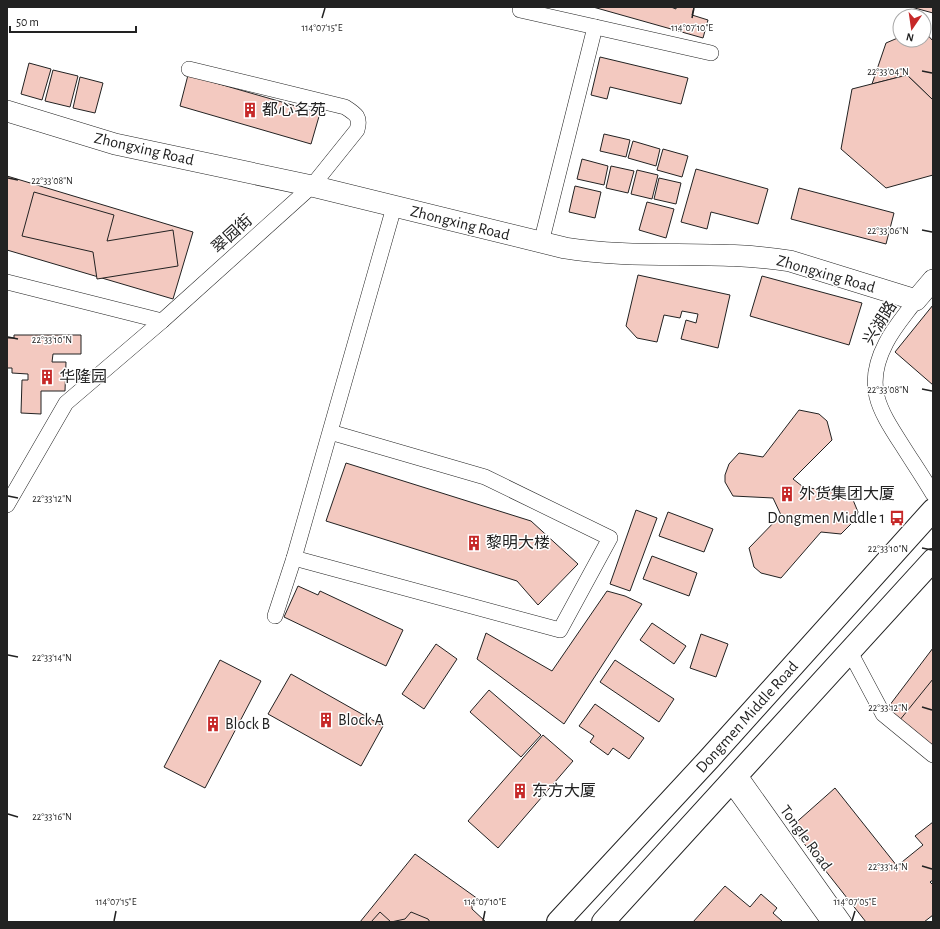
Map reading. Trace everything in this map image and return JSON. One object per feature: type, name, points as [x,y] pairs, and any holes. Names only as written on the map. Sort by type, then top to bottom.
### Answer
[{"type":"highway","name":"Dongmen Middle Road","points":[[558,922],[709,759],[933,510]]},
{"type":"highway","name":"Dongmen Middle Road","points":[[603,922],[735,779],[933,560]]},
{"type":"street","points":[[520,10],[711,53]]},
{"type":"street","points":[[541,243],[595,27]]},
{"type":"street","name":"翠园街","points":[[7,506],[66,403],[162,321],[312,186],[357,130],[359,123],[356,114],[345,106],[189,69]]},
{"type":"street","name":"Zhongxing Road","points":[[7,111],[115,144],[312,186],[541,243],[590,252],[614,254],[738,255],[774,258],[790,261],[916,300]]},
{"type":"street","points":[[275,616],[294,558],[394,207]]},
{"type":"street","points":[[916,300],[933,280]]},
{"type":"street","points":[[7,282],[162,321]]},
{"type":"street","name":"兴湖路","points":[[916,300],[891,333],[881,353],[876,374],[876,394],[884,417],[933,494]]},
{"type":"street","points":[[294,558],[560,630],[610,538],[485,477],[330,432]]},
{"type":"street","points":[[850,652],[883,714],[933,755]]},
{"type":"street","name":"Tongle Road","points":[[735,779],[829,922]]},
{"type":"street","name":"Tongle Road","points":[[735,779],[844,922]]},
{"type":"building","points":[[593,7],[671,7],[676,9],[676,7],[694,7],[692,15],[708,20],[703,38]]},
{"type":"building","points":[[911,7],[933,7],[933,13],[932,8]]},
{"type":"building","points":[[892,40],[892,48],[932,48],[932,40],[933,41],[933,100],[907,75],[872,84],[886,43]]},
{"type":"building","points":[[600,57],[688,78],[681,104],[610,87],[607,99],[591,95]]},
{"type":"building","points":[[29,63],[51,69],[42,100],[21,94]]},
{"type":"building","points":[[53,70],[78,76],[70,107],[45,101]]},
{"type":"building","name":"都心名苑","points":[[188,75],[320,113],[311,144],[180,106]]},
{"type":"building","points":[[907,75],[933,100],[933,175],[886,188],[841,149],[852,89]]},
{"type":"building","points":[[80,77],[103,83],[95,113],[73,108]]},
{"type":"building","points":[[604,134],[630,140],[626,157],[600,151]]},
{"type":"building","points":[[633,141],[660,149],[656,166],[628,158]]},
{"type":"building","points":[[663,149],[688,156],[682,177],[657,170]]},
{"type":"building","points":[[582,159],[608,166],[604,185],[577,179]]},
{"type":"building","points":[[611,166],[634,171],[628,193],[606,188]]},
{"type":"building","points":[[696,169],[768,189],[758,224],[711,212],[707,229],[681,222]]},
{"type":"building","points":[[637,170],[658,175],[652,199],[631,194]]},
{"type":"building","points":[[7,176],[193,232],[173,299],[7,250]]},
{"type":"building","points":[[659,178],[681,183],[676,204],[654,199]]},
{"type":"building","points":[[575,186],[601,192],[595,218],[569,212]]},
{"type":"building","points":[[799,188],[894,213],[886,244],[791,219]]},
{"type":"building","points":[[34,192],[114,215],[107,241],[173,230],[178,266],[97,279],[93,252],[22,236]]},
{"type":"building","points":[[647,202],[674,209],[666,238],[639,230]]},
{"type":"building","points":[[638,275],[730,295],[718,348],[681,339],[686,320],[696,323],[698,314],[682,311],[680,318],[664,315],[657,342],[637,338],[626,326]]},
{"type":"building","points":[[762,276],[862,303],[849,345],[750,316]]},
{"type":"building","points":[[933,305],[933,385],[895,352]]},
{"type":"building","name":"华隆园","points":[[14,335],[81,335],[81,354],[53,354],[52,362],[66,362],[65,391],[41,391],[41,414],[21,413],[22,380],[28,380],[28,374],[12,373],[12,368],[7,368],[7,338],[14,338]]},
{"type":"building","name":"外货集团大厦","points":[[799,410],[819,414],[827,421],[832,440],[793,479],[807,490],[810,488],[851,495],[858,512],[854,521],[841,534],[821,532],[781,578],[761,573],[754,567],[749,548],[781,515],[773,498],[733,496],[725,482],[725,475],[729,464],[739,453],[763,457]]},
{"type":"building","name":"黎明大楼","points":[[346,463],[531,521],[578,564],[538,605],[517,581],[326,521]]},
{"type":"building","points":[[636,510],[657,518],[630,591],[610,584]]},
{"type":"building","points":[[668,512],[713,529],[704,552],[659,536]]},
{"type":"building","points":[[652,556],[697,573],[689,596],[643,579]]},
{"type":"building","points":[[298,586],[318,595],[320,591],[403,630],[386,666],[284,617]]},
{"type":"building","points":[[607,591],[625,596],[642,604],[564,724],[477,659],[486,633],[552,671]]},
{"type":"building","points":[[652,623],[686,646],[674,664],[640,640]]},
{"type":"building","points":[[701,634],[728,644],[716,677],[690,668]]},
{"type":"building","points":[[436,644],[457,659],[424,709],[402,694]]},
{"type":"building","points":[[933,648],[933,755],[883,714]]},
{"type":"building","name":"Block B","points":[[220,660],[261,681],[205,788],[164,767]]},
{"type":"building","points":[[615,660],[674,699],[659,722],[600,682]]},
{"type":"building","name":"Block A","points":[[291,674],[383,726],[361,766],[268,714]]},
{"type":"building","points":[[933,679],[933,749],[895,726]]},
{"type":"building","points":[[489,690],[541,735],[521,757],[470,712]]},
{"type":"building","points":[[595,704],[644,738],[629,759],[613,748],[608,755],[590,742],[594,736],[579,726]]},
{"type":"building","name":"东方大厦","points":[[543,735],[573,761],[498,848],[468,821]]},
{"type":"building","points":[[835,788],[897,866],[923,845],[915,836],[933,822],[933,880],[930,882],[933,885],[933,915],[924,922],[866,922],[791,827]]},
{"type":"building","points":[[415,854],[478,899],[472,902],[472,909],[486,922],[360,922]]},
{"type":"building","points":[[725,886],[750,907],[761,894],[777,908],[773,913],[782,921],[693,922]]},
{"type":"building","points":[[380,912],[391,922],[371,922]]},
{"type":"building","points":[[411,912],[428,919],[430,922],[391,922],[405,919]]},
{"type":"place","name":"都心名苑","points":[[250,110]]},
{"type":"place","name":"华隆园","points":[[47,377]]},
{"type":"place","name":"外货集团大厦","points":[[787,494]]},
{"type":"place","name":"Dongmen Middle 1","points":[[897,518]]},
{"type":"place","name":"黎明大楼","points":[[474,543]]},
{"type":"place","name":"Block A","points":[[326,720]]},
{"type":"place","name":"Block B","points":[[213,724]]},
{"type":"place","name":"东方大厦","points":[[520,791]]}]
